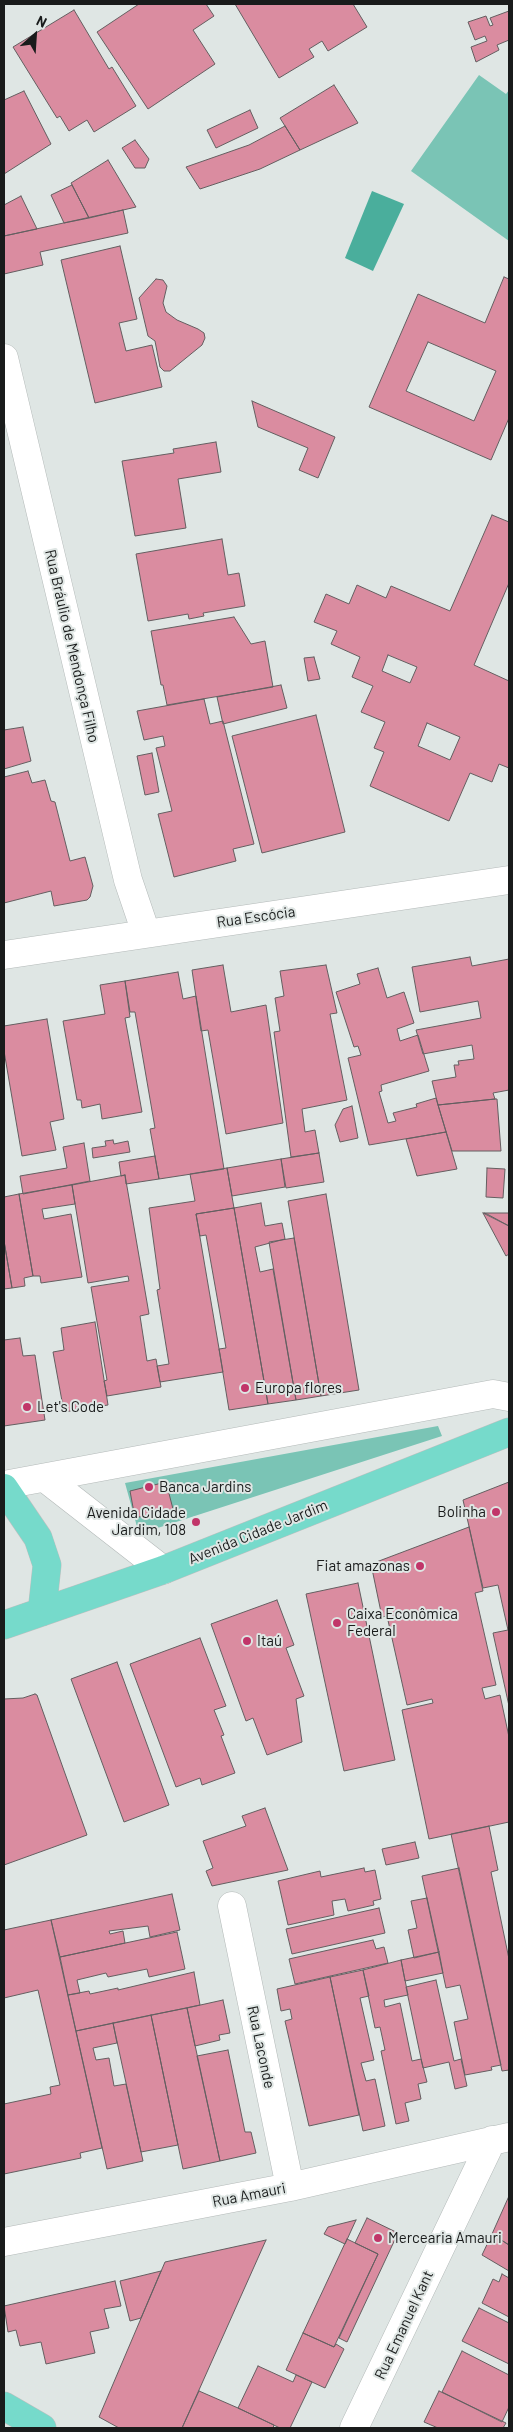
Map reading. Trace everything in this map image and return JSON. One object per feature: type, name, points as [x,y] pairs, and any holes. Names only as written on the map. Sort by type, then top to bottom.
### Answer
[{"type":"main road","name":"Avenida Cidade Jardim","points":[[4,1625],[162,1570],[509,1432]]},
{"type":"main road","points":[[4,1487],[38,1538],[47,1564],[42,1612]]},
{"type":"main road","points":[[4,2406],[42,2428]]},
{"type":"street","name":"Rua Bráulio de Mendonça Filho","points":[[4,358],[128,880],[146,933]]},
{"type":"street","name":"Rua Escócia","points":[[4,955],[509,880]]},
{"type":"street","points":[[4,1487],[493,1394],[509,1397]]},
{"type":"street","points":[[45,1478],[162,1570]]},
{"type":"street","name":"Rua Laconde","points":[[232,1906],[290,2187]]},
{"type":"street","name":"Rua Amauri","points":[[4,2242],[290,2187],[500,2138]]},
{"type":"street","name":"Rua Emanuel Kant","points":[[354,2428],[500,2138]]},
{"type":"shaded area","points":[[479,75],[506,94],[509,90],[509,241],[411,171]]},
{"type":"shaded area","points":[[372,191],[404,204],[373,271],[345,258]]},
{"type":"shaded area","points":[[438,1426],[442,1436],[139,1534],[125,1483]]},
{"type":"building","points":[[139,4],[206,4],[214,16],[193,30],[215,64],[148,109],[97,32]]},
{"type":"building","points":[[235,4],[353,4],[367,27],[328,51],[322,41],[309,49],[314,57],[279,78]]},
{"type":"building","points":[[74,10],[109,69],[112,67],[136,106],[94,132],[87,120],[69,131],[60,116],[57,118],[13,47]]},
{"type":"building","points":[[509,11],[509,40],[497,45],[499,50],[476,62],[471,47],[487,41],[485,36],[475,40],[468,22],[486,16],[490,26],[493,25],[490,18]]},
{"type":"building","points":[[334,85],[358,123],[300,150],[280,118]]},
{"type":"building","points":[[24,91],[51,144],[4,174],[4,100]]},
{"type":"building","points":[[250,110],[258,128],[216,148],[207,130]]},
{"type":"building","points":[[285,126],[300,150],[260,169],[200,189],[186,167],[249,145]]},
{"type":"building","points":[[135,140],[149,159],[145,168],[135,168],[122,148]]},
{"type":"building","points":[[108,160],[136,207],[89,218],[71,183]]},
{"type":"building","points":[[72,185],[89,218],[64,223],[51,195]]},
{"type":"building","points":[[21,196],[37,229],[4,236],[4,205]]},
{"type":"building","points":[[123,210],[128,233],[40,252],[43,265],[4,274],[4,236]]},
{"type":"building","points":[[120,246],[137,319],[119,323],[126,351],[152,345],[162,387],[95,403],[61,260]]},
{"type":"building","points":[[504,277],[509,279],[509,418],[491,460],[369,407],[418,294],[485,323]],"holes":[[[428,342],[496,371],[474,421],[406,391]]]},
{"type":"building","points":[[156,279],[163,280],[167,286],[163,303],[166,312],[177,320],[204,333],[205,338],[202,345],[170,371],[164,371],[160,367],[155,341],[148,336],[139,298]]},
{"type":"building","points":[[252,401],[335,437],[318,478],[299,470],[308,448],[258,427]]},
{"type":"building","points":[[216,442],[221,472],[178,479],[186,528],[135,536],[122,461],[174,453],[173,449]]},
{"type":"building","points":[[492,515],[509,522],[509,583],[474,665],[509,681],[509,768],[499,764],[492,782],[470,773],[449,821],[370,786],[384,752],[374,748],[385,722],[361,712],[373,686],[352,677],[360,657],[331,644],[337,631],[314,622],[326,594],[349,604],[357,585],[386,598],[391,586],[450,611]],"holes":[[[388,655],[417,667],[410,683],[382,671]],[[427,723],[460,737],[450,760],[418,746]]]},
{"type":"building","points":[[222,539],[228,575],[239,573],[245,606],[203,613],[204,616],[189,619],[188,614],[148,621],[136,554]]},
{"type":"building","points":[[234,617],[251,644],[265,641],[273,687],[167,705],[163,685],[161,685],[151,631]]},
{"type":"building","points":[[314,657],[320,679],[308,681],[304,658]]},
{"type":"building","points":[[281,685],[287,708],[223,724],[217,697]]},
{"type":"building","points":[[204,699],[210,724],[223,721],[254,844],[233,849],[236,861],[174,877],[158,814],[172,811],[156,748],[165,746],[163,736],[144,740],[137,711]]},
{"type":"building","points":[[316,715],[345,832],[262,853],[232,736]]},
{"type":"building","points":[[23,727],[31,761],[4,769],[4,730]]},
{"type":"building","points":[[152,753],[159,792],[145,795],[137,756]]},
{"type":"building","points":[[28,771],[32,783],[45,780],[51,801],[55,802],[70,861],[85,857],[93,886],[90,897],[87,900],[54,906],[51,891],[4,903],[4,777]]},
{"type":"building","points":[[470,957],[472,966],[509,959],[509,1090],[493,1093],[495,1099],[438,1105],[432,1081],[456,1077],[454,1065],[459,1065],[458,1061],[474,1059],[472,1045],[423,1054],[416,1030],[481,1018],[478,1001],[420,1012],[412,967]]},
{"type":"building","points":[[223,965],[231,1012],[266,1005],[283,1123],[226,1134],[208,1030],[201,1031],[192,970]]},
{"type":"building","points":[[326,965],[337,1013],[330,1014],[347,1100],[302,1109],[305,1132],[315,1130],[319,1153],[291,1157],[274,1032],[280,1031],[275,998],[284,996],[280,971]]},
{"type":"building","points":[[378,968],[387,998],[404,992],[414,1023],[397,1029],[400,1041],[418,1035],[429,1071],[381,1085],[382,1091],[379,1092],[388,1123],[396,1121],[393,1113],[417,1107],[416,1104],[436,1098],[446,1132],[369,1145],[348,1058],[361,1055],[358,1046],[354,1047],[336,992],[360,984],[357,974]]},
{"type":"building","points":[[178,972],[183,999],[196,996],[224,1169],[159,1179],[150,1129],[155,1128],[135,1012],[130,1012],[125,981]]},
{"type":"building","points":[[125,981],[130,1017],[125,1018],[142,1112],[102,1119],[100,1104],[82,1108],[81,1100],[77,1100],[63,1021],[105,1014],[100,985]]},
{"type":"building","points":[[47,1019],[64,1119],[50,1122],[56,1150],[22,1156],[4,1051],[4,1026]]},
{"type":"building","points":[[497,1099],[501,1151],[452,1151],[438,1105]]},
{"type":"building","points":[[352,1106],[358,1138],[340,1142],[335,1125],[343,1109]]},
{"type":"building","points":[[446,1132],[457,1169],[417,1176],[406,1139]]},
{"type":"building","points":[[113,1140],[114,1144],[128,1141],[130,1152],[93,1158],[92,1148],[106,1146],[105,1141]]},
{"type":"building","points":[[84,1143],[90,1181],[23,1194],[20,1176],[67,1168],[63,1147]]},
{"type":"building","points":[[319,1153],[324,1182],[286,1188],[281,1159]]},
{"type":"building","points":[[155,1156],[159,1179],[126,1184],[125,1175],[121,1176],[119,1162]]},
{"type":"building","points":[[281,1159],[285,1187],[232,1196],[227,1168]]},
{"type":"building","points":[[227,1168],[234,1208],[196,1214],[223,1372],[160,1382],[157,1366],[169,1364],[157,1290],[160,1289],[149,1208],[195,1201],[190,1174]]},
{"type":"building","points":[[487,1168],[505,1169],[503,1198],[486,1197]]},
{"type":"building","points":[[125,1175],[149,1314],[140,1316],[147,1361],[156,1359],[161,1387],[107,1396],[104,1381],[107,1380],[91,1287],[129,1281],[128,1276],[88,1283],[72,1185]]},
{"type":"building","points":[[72,1185],[75,1204],[42,1209],[44,1219],[71,1214],[82,1277],[41,1283],[40,1276],[33,1276],[19,1194]]},
{"type":"building","points":[[19,1194],[33,1276],[24,1278],[25,1286],[12,1288],[4,1241],[4,1197]]},
{"type":"building","points":[[326,1194],[359,1390],[321,1396],[288,1201]]},
{"type":"building","points":[[261,1203],[265,1226],[282,1223],[285,1239],[255,1247],[260,1272],[273,1269],[296,1400],[268,1404],[234,1208]]},
{"type":"building","points":[[234,1208],[268,1404],[229,1410],[219,1349],[226,1348],[206,1235],[200,1236],[196,1214]]},
{"type":"building","points":[[483,1213],[509,1226],[509,1254],[506,1256]]},
{"type":"building","points":[[484,1213],[509,1213],[509,1226],[487,1214]]},
{"type":"building","points":[[294,1238],[321,1396],[296,1400],[269,1242]]},
{"type":"building","points":[[4,1241],[12,1288],[4,1289]]},
{"type":"building","points":[[95,1322],[108,1405],[64,1412],[53,1352],[64,1350],[61,1328]]},
{"type":"building","points":[[20,1338],[23,1356],[35,1355],[45,1420],[4,1426],[4,1340]]},
{"type":"building","points":[[166,1482],[173,1509],[135,1518],[130,1491]]},
{"type":"building","points":[[509,1482],[509,1706],[493,1633],[508,1630],[498,1585],[483,1588],[463,1500]]},
{"type":"building","points":[[469,1527],[483,1591],[475,1593],[496,1685],[482,1688],[485,1699],[500,1695],[509,1737],[509,1822],[429,1839],[402,1710],[433,1703],[432,1699],[407,1705],[387,1616],[382,1617],[371,1564]]},
{"type":"building","points":[[358,1583],[395,1760],[344,1771],[306,1594]]},
{"type":"building","points":[[277,1600],[294,1645],[286,1648],[304,1696],[296,1699],[302,1742],[267,1755],[253,1718],[246,1721],[211,1624]]},
{"type":"building","points":[[200,1638],[226,1706],[214,1710],[224,1735],[221,1736],[235,1773],[202,1785],[200,1778],[176,1787],[130,1664]]},
{"type":"building","points":[[117,1662],[169,1805],[124,1822],[71,1679]]},
{"type":"building","points":[[37,1695],[87,1835],[4,1865],[4,1699],[23,1698]]},
{"type":"building","points":[[265,1808],[288,1870],[212,1886],[206,1871],[213,1868],[203,1841],[246,1826],[242,1816]]},
{"type":"building","points":[[489,1826],[498,1870],[491,1872],[509,1959],[509,2070],[502,2071],[451,1834]]},
{"type":"building","points":[[415,1842],[419,1858],[386,1865],[382,1849]]},
{"type":"building","points":[[364,1868],[365,1872],[375,1870],[381,1899],[373,1901],[374,1905],[348,1911],[345,1899],[332,1901],[334,1915],[288,1925],[278,1881],[320,1871],[321,1877]]},
{"type":"building","points":[[459,1868],[501,2065],[491,2067],[492,2070],[465,2075],[454,2022],[468,2019],[460,1985],[446,1988],[422,1876]]},
{"type":"building","points":[[172,1894],[180,1930],[150,1937],[148,1926],[109,1931],[110,1934],[123,1931],[125,1943],[60,1957],[51,1920]]},
{"type":"building","points":[[427,1898],[439,1952],[414,1958],[408,1930],[417,1928],[411,1901]]},
{"type":"building","points":[[379,1908],[385,1933],[292,1954],[286,1929]]},
{"type":"building","points":[[51,1920],[102,2148],[80,2153],[81,2158],[4,2174],[4,2104],[51,2094],[50,2087],[60,2085],[38,1990],[4,1998],[4,1930]]},
{"type":"building","points":[[177,1932],[185,1969],[149,1977],[147,1969],[108,1977],[106,1973],[77,1980],[80,1993],[68,1995],[60,1957]]},
{"type":"building","points":[[373,1940],[376,1949],[384,1947],[388,1963],[295,1984],[289,1959]]},
{"type":"building","points":[[439,1952],[443,1973],[405,1981],[401,1960]]},
{"type":"building","points":[[401,1960],[408,1995],[384,2000],[385,2007],[400,2003],[412,2061],[421,2059],[427,2082],[418,2084],[421,2099],[405,2103],[409,2121],[396,2124],[381,2051],[385,2050],[380,2027],[375,2028],[363,1970]]},
{"type":"building","points":[[363,1970],[369,1996],[360,1998],[374,2060],[361,2063],[366,2081],[375,2079],[385,2126],[363,2131],[330,1977]]},
{"type":"building","points":[[194,1972],[200,2005],[76,2031],[68,1995],[89,1991],[90,1994],[118,1988],[118,1990]]},
{"type":"building","points":[[330,1977],[359,2115],[309,2126],[285,2021],[292,2019],[290,2009],[281,2011],[277,1989]]},
{"type":"building","points":[[436,1980],[454,2061],[461,2059],[467,2086],[455,2089],[449,2062],[423,2068],[406,1987]]},
{"type":"building","points":[[223,2000],[230,2033],[219,2035],[220,2040],[195,2046],[187,2008]]},
{"type":"building","points":[[187,2008],[220,2161],[183,2169],[151,2015]]},
{"type":"building","points":[[151,2015],[178,2145],[141,2152],[113,2023]]},
{"type":"building","points":[[113,2023],[117,2043],[93,2048],[96,2060],[109,2058],[114,2086],[126,2084],[143,2161],[107,2169],[76,2031]]},
{"type":"building","points":[[228,2050],[245,2132],[251,2132],[256,2153],[220,2161],[197,2056]]},
{"type":"building","points":[[509,2196],[509,2245],[492,2234]]},
{"type":"building","points":[[367,2218],[398,2233],[347,2342],[339,2338],[378,2254],[355,2243]]},
{"type":"building","points":[[356,2220],[345,2244],[324,2234],[328,2227]]},
{"type":"building","points":[[492,2234],[509,2245],[509,2271],[482,2255]]},
{"type":"building","points":[[347,2239],[378,2254],[334,2347],[303,2333]]},
{"type":"building","points":[[266,2240],[182,2428],[119,2428],[99,2417],[165,2262]]},
{"type":"building","points":[[161,2271],[141,2318],[130,2321],[120,2281]]},
{"type":"building","points":[[502,2274],[509,2278],[509,2317],[482,2303],[493,2279],[499,2282]]},
{"type":"building","points":[[115,2281],[121,2306],[104,2309],[109,2328],[90,2332],[95,2353],[46,2364],[41,2342],[20,2346],[16,2330],[8,2332],[4,2306]]},
{"type":"building","points":[[479,2308],[509,2323],[509,2364],[462,2341]]},
{"type":"building","points":[[303,2333],[334,2347],[336,2344],[344,2349],[325,2388],[286,2370]]},
{"type":"building","points":[[462,2351],[509,2375],[509,2407],[502,2422],[442,2392]]},
{"type":"building","points":[[258,2366],[293,2382],[296,2375],[312,2382],[290,2428],[280,2428],[238,2408]]},
{"type":"building","points":[[199,2391],[274,2425],[273,2428],[182,2428]]},
{"type":"building","points":[[439,2391],[506,2423],[503,2428],[438,2428],[424,2422]]},
{"type":"place","name":"Europa flores","points":[[245,1388]]},
{"type":"place","name":"Let's Code","points":[[27,1407]]},
{"type":"place","name":"Banca Jardins","points":[[149,1487]]},
{"type":"place","name":"Bolinha","points":[[496,1512]]},
{"type":"place","name":"Avenida Cidade Jardim, 108","points":[[196,1522]]},
{"type":"place","name":"Fiat amazonas","points":[[420,1566]]},
{"type":"place","name":"Caixa Econômica Federal","points":[[337,1623]]},
{"type":"place","name":"Itaú","points":[[247,1641]]},
{"type":"place","name":"Mercearia Amauri","points":[[378,2238]]}]
